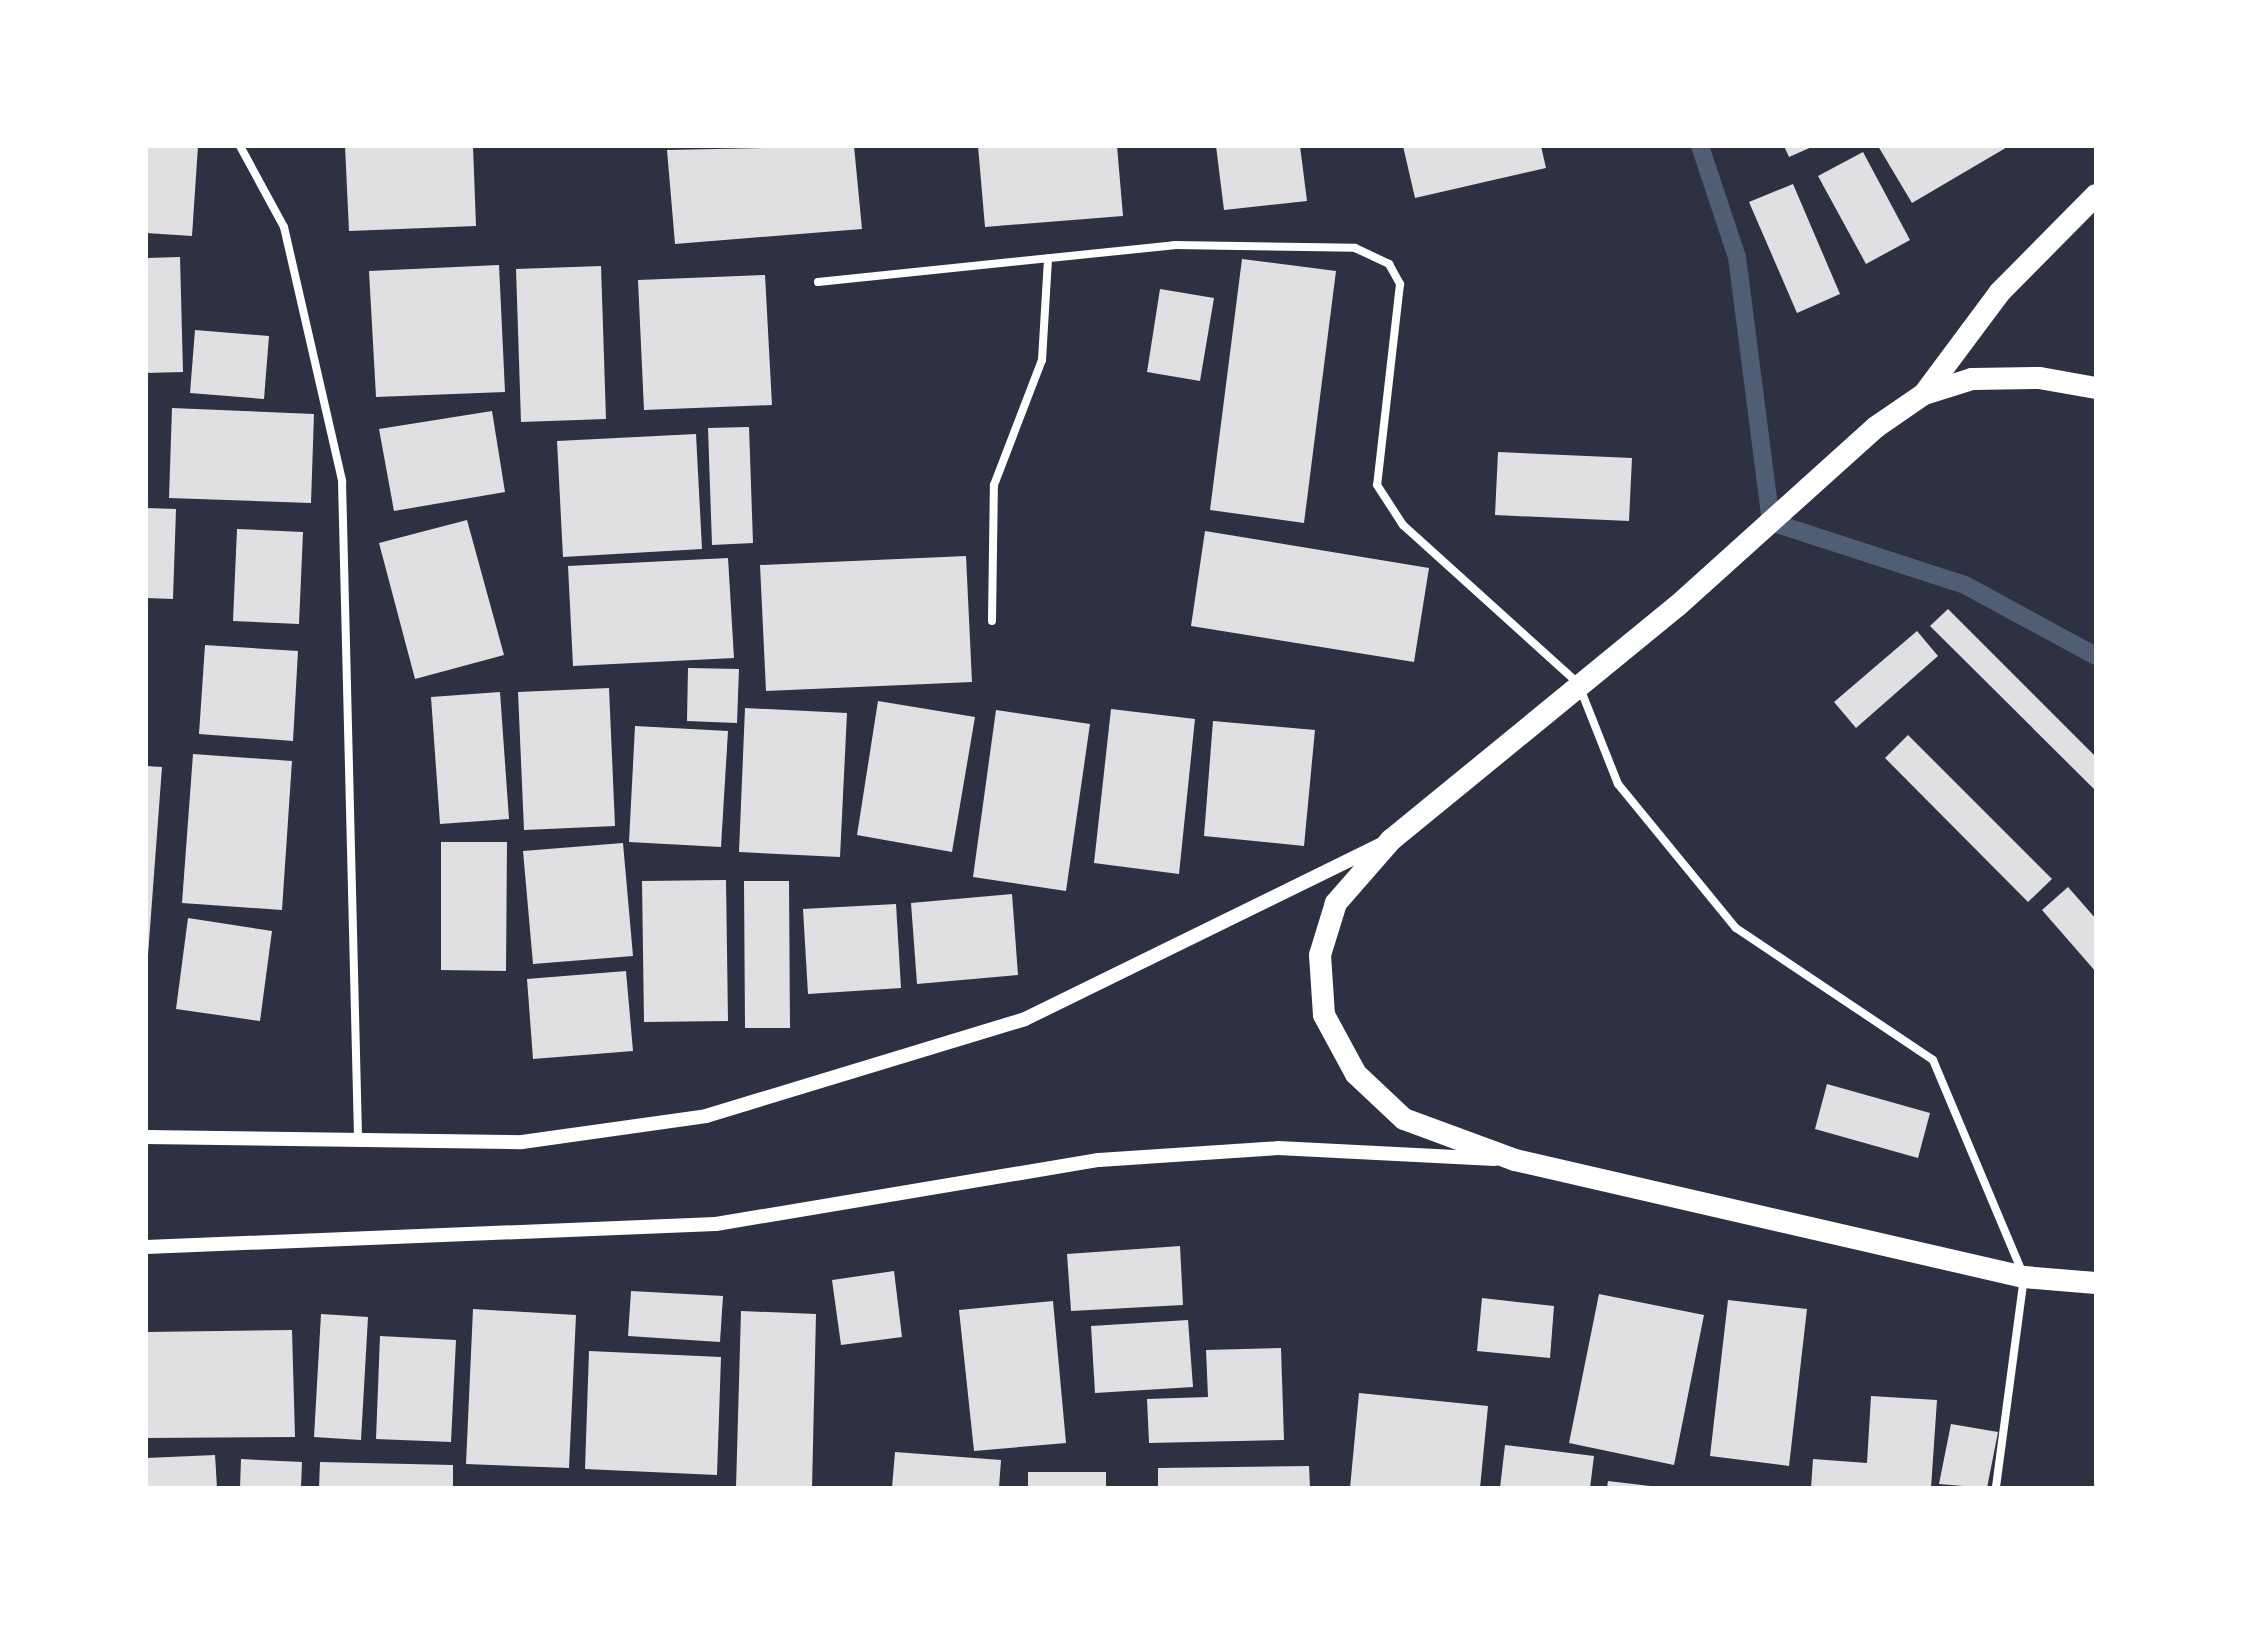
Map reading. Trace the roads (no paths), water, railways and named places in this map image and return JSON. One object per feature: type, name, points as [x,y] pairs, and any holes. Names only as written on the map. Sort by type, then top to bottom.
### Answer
[{"type":"highway","points":[[2096,195],[2000,292],[1924,394],[1800,494],[1677,606],[1578,683],[1391,840],[1336,903],[1320,955],[1324,1015],[1356,1074],[1404,1119],[1515,1160],[2024,1277],[2096,1283]]},
{"type":"highway","points":[[1924,394],[1972,379],[2039,378],[2096,388]]},
{"type":"street","points":[[240,146],[284,227],[342,481],[358,1136]]},
{"type":"street","points":[[818,282],[1204,245],[1355,248],[1389,264],[1400,284],[1377,485],[1403,525],[1578,683],[1618,784],[1736,928],[1933,1060],[2024,1277],[1996,1488]]},
{"type":"street","points":[[992,621],[994,485],[1042,360],[1048,258]]},
{"type":"street","points":[[146,1137],[358,1136],[522,1142],[706,1116],[1025,1019],[1391,840]]},
{"type":"street","points":[[146,1247],[716,1224],[1099,1160],[1278,1148],[1515,1160]]},
{"type":"waterway","points":[[1700,146],[1737,257],[1771,522],[1965,585],[2096,656]]}]
